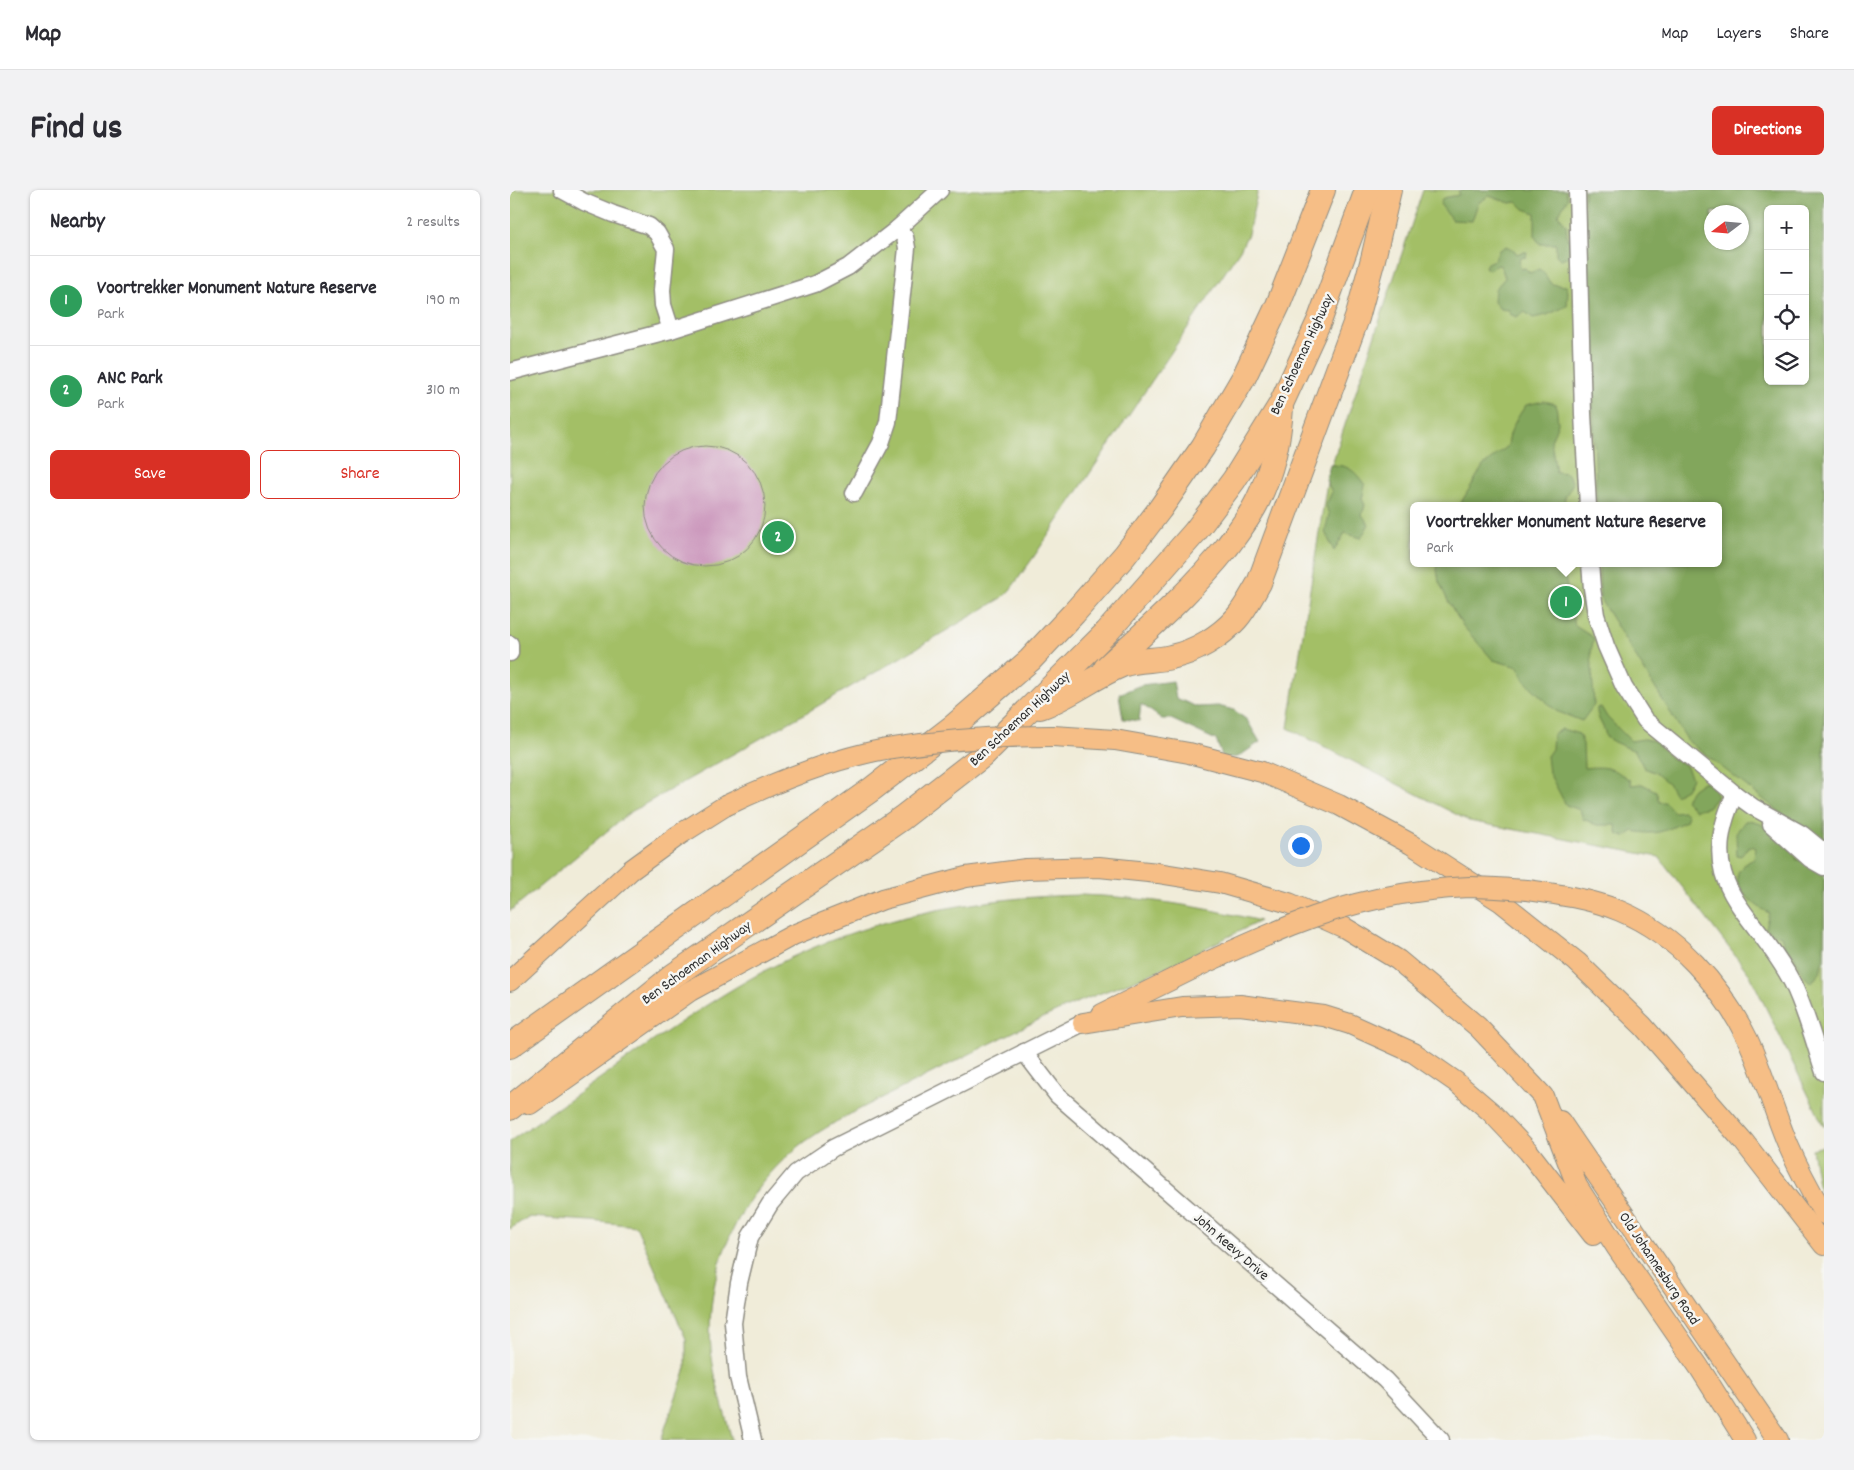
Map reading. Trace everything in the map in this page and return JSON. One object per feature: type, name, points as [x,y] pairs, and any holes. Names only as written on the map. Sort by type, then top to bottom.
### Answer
[{"type":"highway","points":[[510,1046],[872,789],[954,726],[1030,660],[1068,620],[1125,555],[1203,447],[1244,377],[1278,305],[1323,190]]},
{"type":"highway","name":"Ben Schoeman Highway","points":[[510,1108],[673,976],[902,818],[982,756],[1107,632],[1195,532],[1234,480],[1281,404],[1320,319],[1367,190]]},
{"type":"highway","points":[[1098,676],[1124,664],[1171,657],[1200,646],[1223,632],[1237,618],[1259,583],[1357,318],[1373,259],[1388,190]]},
{"type":"highway","points":[[1030,710],[1054,702],[1078,690],[1098,676],[1206,573],[1242,528],[1258,500],[1279,437],[1281,404]]},
{"type":"main road","points":[[510,981],[631,870],[725,806],[774,782],[842,760],[885,750],[960,739],[1053,736],[1114,740],[1189,753],[1262,772],[1339,805],[1411,844],[1500,902],[1577,962],[1643,1026],[1744,1142],[1824,1244]]},
{"type":"main road","points":[[510,1113],[535,1102],[690,991],[792,935],[884,898],[966,877],[1026,869],[1099,867],[1158,873],[1220,883],[1289,903],[1345,928],[1398,960],[1478,1027],[1543,1096],[1577,1186],[1699,1367],[1745,1440]]},
{"type":"main road","points":[[1082,1023],[1205,963],[1293,925],[1381,898],[1470,888],[1527,890],[1566,895],[1619,910],[1663,935],[1699,966],[1724,999],[1747,1040],[1789,1147],[1824,1214]]},
{"type":"main road","points":[[1082,1023],[1182,1007],[1240,1005],[1324,1016],[1350,1024],[1414,1053],[1456,1082],[1491,1112],[1528,1151],[1583,1221],[1736,1440]]},
{"type":"main road","name":"Old Johannesburg Road","points":[[1543,1096],[1778,1440]]},
{"type":"street","points":[[562,190],[598,208],[649,226],[657,233],[666,249],[662,290],[663,304],[671,330]]},
{"type":"street","points":[[510,372],[671,330],[815,284],[848,267],[897,229],[940,190]]},
{"type":"street","points":[[1577,190],[1582,401],[1588,502]]},
{"type":"street","points":[[854,493],[882,443],[888,422],[907,248],[905,237],[897,229]]},
{"type":"street","points":[[1590,567],[1596,615],[1606,646],[1624,687],[1645,720],[1753,807],[1810,859],[1824,867]]},
{"type":"street","points":[[510,644],[510,653]]},
{"type":"street","points":[[1735,794],[1726,814],[1721,839],[1722,873],[1735,901],[1780,961],[1793,983],[1824,1072]]},
{"type":"street","points":[[1753,807],[1802,834],[1824,852]]},
{"type":"street","points":[[753,1440],[738,1377],[733,1323],[739,1283],[750,1238],[770,1204],[796,1173],[833,1148],[1082,1023]]},
{"type":"street","name":"John Keevy Drive","points":[[1024,1052],[1057,1094],[1378,1374],[1441,1440]]},
{"type":"green space","points":[[510,190],[1258,190],[1248,234],[1240,250],[1033,558],[1002,598],[818,706],[629,813],[510,911]]},
{"type":"green space","points":[[1423,190],[1824,190],[1824,1127],[1750,975],[1659,857],[1469,821],[1288,728],[1328,476]]},
{"type":"green space","points":[[1459,190],[1565,190],[1568,198],[1558,215],[1566,224],[1573,252],[1568,257],[1560,259],[1556,255],[1556,244],[1540,244],[1535,237],[1535,213],[1524,209],[1517,202],[1510,203],[1489,196],[1478,203],[1472,221],[1452,220],[1440,204],[1443,198],[1459,195]]},
{"type":"green space","points":[[1584,190],[1824,190],[1824,846],[1688,741],[1600,599],[1599,567],[1722,567],[1722,502],[1597,502]]},
{"type":"green space","points":[[1506,246],[1517,254],[1527,252],[1526,257],[1520,258],[1519,264],[1521,269],[1525,268],[1530,273],[1539,269],[1551,284],[1566,286],[1568,291],[1567,306],[1547,315],[1533,318],[1525,312],[1516,317],[1510,314],[1509,310],[1500,309],[1494,302],[1495,289],[1505,278],[1501,266],[1498,265],[1489,270],[1485,267],[1487,263],[1494,260],[1499,250]]},
{"type":"green space","points":[[1544,401],[1556,404],[1558,423],[1551,441],[1556,472],[1567,473],[1573,483],[1565,497],[1564,502],[1461,502],[1483,466],[1508,446],[1512,429],[1526,405]]},
{"type":"green space","points":[[1330,465],[1351,469],[1365,485],[1362,499],[1365,505],[1362,515],[1369,524],[1361,538],[1345,533],[1334,551],[1325,532],[1329,515],[1326,505],[1332,492],[1326,480]]},
{"type":"green space","points":[[1437,567],[1563,567],[1575,626],[1594,638],[1591,650],[1594,705],[1582,721],[1556,711],[1525,681],[1518,667],[1493,660],[1463,626],[1439,582]]},
{"type":"green space","points":[[1173,681],[1176,698],[1197,707],[1218,706],[1234,710],[1247,720],[1260,742],[1238,757],[1223,758],[1216,740],[1171,719],[1162,719],[1141,704],[1139,721],[1123,719],[1119,694],[1141,685]]},
{"type":"green space","points":[[1601,707],[1607,717],[1631,741],[1644,739],[1654,741],[1673,760],[1685,764],[1692,778],[1686,789],[1675,795],[1668,783],[1654,772],[1644,768],[1635,751],[1606,737],[1597,712],[1597,708]]},
{"type":"green space","points":[[1562,729],[1579,734],[1583,744],[1584,768],[1608,768],[1630,780],[1631,785],[1642,784],[1656,791],[1659,802],[1665,802],[1674,812],[1683,811],[1688,815],[1686,821],[1661,832],[1633,831],[1625,837],[1618,835],[1616,825],[1597,825],[1583,819],[1580,810],[1566,805],[1549,773],[1547,756],[1552,749],[1553,734]]},
{"type":"green space","points":[[1703,782],[1711,785],[1717,797],[1708,807],[1695,810],[1685,800],[1693,789]]},
{"type":"green space","points":[[1745,821],[1753,821],[1765,826],[1784,843],[1797,860],[1804,860],[1824,877],[1824,962],[1822,962],[1820,973],[1811,983],[1803,975],[1793,954],[1785,947],[1781,936],[1771,933],[1765,928],[1769,913],[1753,902],[1740,888],[1737,880],[1738,873],[1743,865],[1754,859],[1755,847],[1749,846],[1741,856],[1737,855],[1736,833]]},
{"type":"green space","points":[[1081,895],[1171,903],[1260,921],[1162,969],[1040,1019],[868,1105],[820,1131],[782,1161],[744,1209],[730,1237],[719,1266],[713,1296],[710,1327],[712,1358],[718,1389],[732,1440],[661,1440],[686,1368],[686,1339],[636,1226],[528,1217],[510,1229],[510,1141],[703,1008],[751,978],[805,951],[842,936],[920,914],[1000,900]]},
{"type":"green space","points":[[1824,1146],[1824,1199],[1818,1184],[1812,1149]]},
{"type":"building","points":[[705,446],[717,447],[728,451],[738,456],[747,464],[755,473],[760,483],[764,494],[764,518],[760,529],[755,539],[747,548],[738,556],[728,561],[717,565],[705,566],[693,565],[682,561],[672,556],[663,548],[655,539],[650,529],[646,518],[645,506],[646,494],[650,483],[655,473],[663,464],[672,456],[682,451],[693,447]]},
{"type":"place","name":"ANC Park","points":[[778,537]]},
{"type":"place","name":"Voortrekker Monument Nature Reserve","points":[[1566,602]]}]
